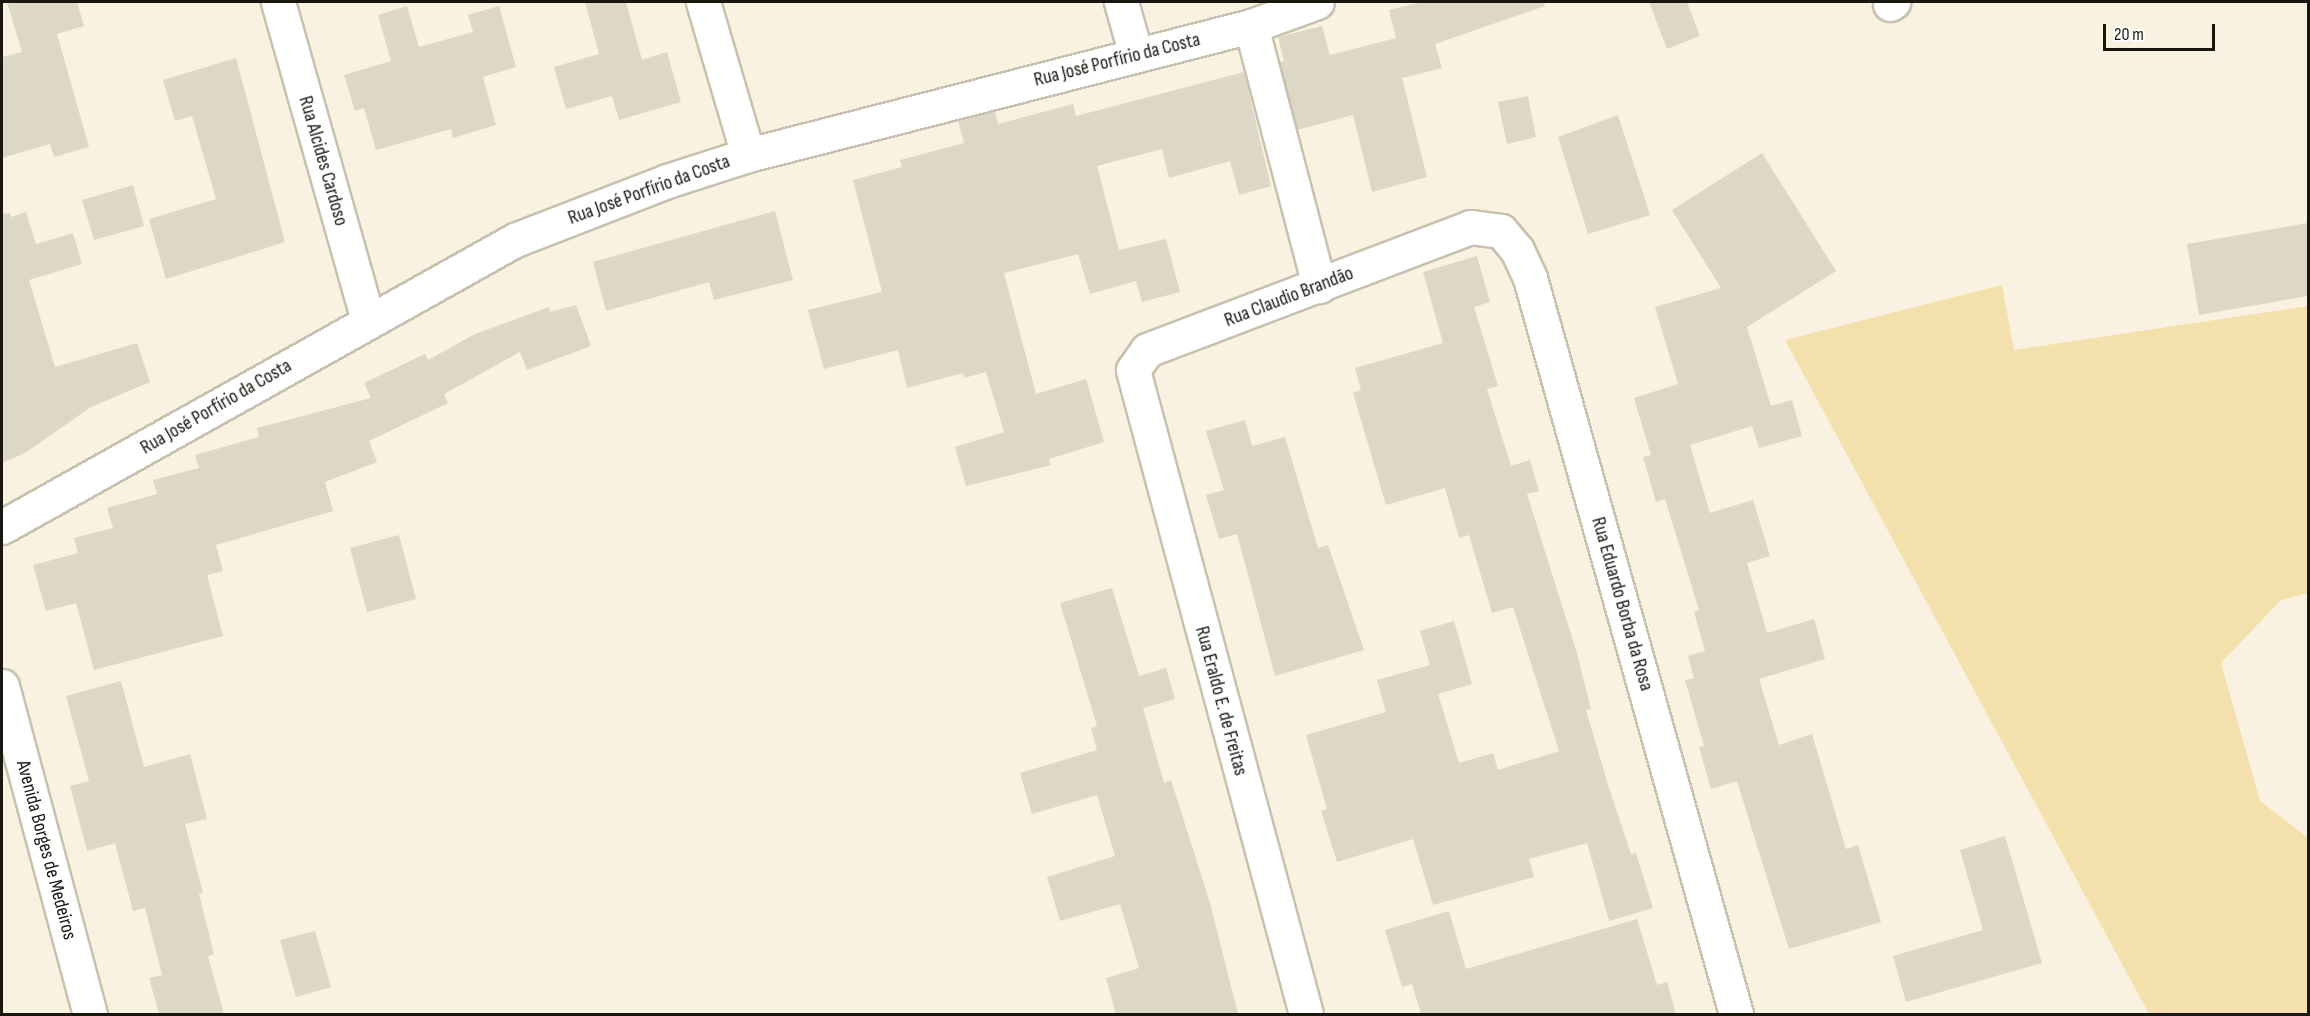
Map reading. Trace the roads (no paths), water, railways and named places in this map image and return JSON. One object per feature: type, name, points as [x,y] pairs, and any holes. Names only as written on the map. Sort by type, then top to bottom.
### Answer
[{"type":"street","name":"Rua Alcides Cardoso","points":[[278,2],[368,320]]},
{"type":"street","points":[[703,2],[748,155]]},
{"type":"street","points":[[1121,2],[1136,55]]},
{"type":"street","name":"Rua José Porfírio da Costa","points":[[2,527],[35,511],[368,320],[515,240],[667,181],[748,155],[1251,26],[1317,2]]},
{"type":"street","points":[[1251,26],[1319,286]]},
{"type":"street","name":"Rua Claudio Brandão","points":[[1136,388],[1133,370],[1147,350],[1470,227]]},
{"type":"street","name":"Rua Eduardo Borba da Rosa","points":[[1470,227],[1501,231],[1517,250],[1530,278],[1736,1014]]},
{"type":"street","name":"Rua Eraldo E. de Freitas","points":[[1136,388],[1306,1014]]},
{"type":"street","name":"Rua José Porfírio da Costa","points":[[2,550],[35,511]]},
{"type":"street","name":"Avenida Borges de Medeiros","points":[[2,686],[90,1014]]}]
